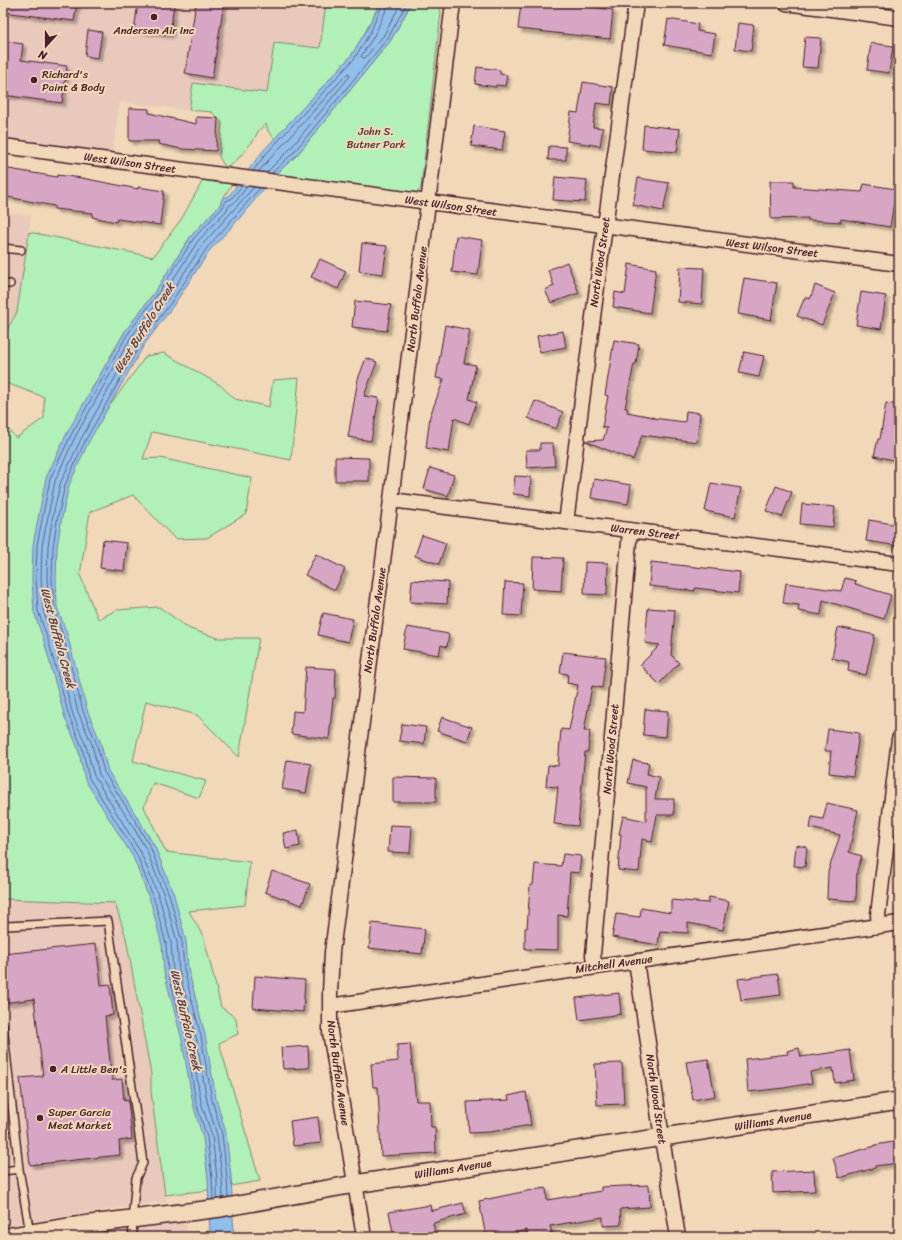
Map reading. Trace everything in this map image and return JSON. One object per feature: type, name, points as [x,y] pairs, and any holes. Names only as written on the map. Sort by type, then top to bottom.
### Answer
[{"type":"street","name":"North Buffalo Avenue","points":[[364,1237],[330,1032],[332,952],[429,203],[453,3]]},
{"type":"street","name":"North Wood Street","points":[[566,522],[636,3]]},
{"type":"street","points":[[786,3],[899,18]]},
{"type":"street","name":"West Wilson Street","points":[[3,146],[899,264]]},
{"type":"street","name":"Warren Street","points":[[391,500],[899,564]]},
{"type":"street","name":"North Wood Street","points":[[595,967],[593,955],[630,530]]},
{"type":"street","points":[[879,926],[878,915],[899,739]]},
{"type":"street","name":"Mitchell Avenue","points":[[330,1006],[899,923]]},
{"type":"street","name":"North Wood Street","points":[[636,961],[678,1237]]},
{"type":"street","name":"Williams Avenue","points":[[6,1237],[82,1228],[221,1208],[354,1184],[899,1101]]},
{"type":"lane","points":[[3,248],[21,250]]},
{"type":"lane","points":[[3,923],[6,926],[108,921],[143,1163],[136,1178],[132,1220],[133,1237]]},
{"type":"lane","points":[[3,1025],[19,1169],[30,1233]]},
{"type":"lane","points":[[3,1171],[19,1169]]},
{"type":"shaded area","points":[[3,3],[326,3],[320,48],[274,43],[267,93],[193,83],[189,110],[120,102],[112,154],[3,138]]},
{"type":"shaded area","points":[[3,212],[31,216],[17,312],[3,337]]},
{"type":"shaded area","points":[[3,899],[115,903],[126,938],[151,1074],[151,1092],[166,1201],[3,1226]]},
{"type":"shaded area","points":[[186,1222],[187,1237],[87,1237]]},
{"type":"green space","points":[[326,3],[380,3],[351,56],[275,139],[268,131],[266,124],[259,130],[253,141],[236,161],[230,166],[225,167],[219,157],[222,123],[212,112],[189,110],[193,83],[267,93],[274,43],[320,48]]},
{"type":"green space","name":"John S. Butner Park","points":[[411,4],[437,7],[441,12],[421,188],[417,193],[412,193],[276,174],[297,155],[391,40]]},
{"type":"green space","points":[[203,180],[232,184],[220,205],[191,236],[154,293],[124,333],[90,392],[111,404],[146,356],[164,353],[220,385],[235,399],[269,407],[273,380],[299,378],[291,460],[152,432],[143,459],[160,458],[252,478],[246,514],[207,538],[175,539],[133,495],[90,512],[80,575],[98,619],[117,610],[159,607],[190,629],[218,638],[259,638],[239,757],[197,715],[146,701],[133,761],[206,781],[199,798],[153,783],[144,807],[166,852],[250,862],[245,905],[189,911],[204,938],[221,1007],[236,1018],[238,1034],[219,1043],[260,1181],[201,1191],[165,1195],[151,1092],[151,1074],[126,938],[115,903],[3,899],[3,534],[7,513],[3,512],[3,423],[16,438],[44,418],[44,397],[3,382],[3,337],[17,312],[29,232],[153,257],[182,218]]},
{"type":"green space","points":[[210,1231],[210,1237],[187,1237],[186,1233]]},
{"type":"water","name":"West Buffalo Creek","points":[[380,3],[411,3],[391,40],[297,155],[276,174],[238,220],[210,250],[173,306],[144,345],[88,443],[69,485],[57,547],[57,607],[67,634],[87,710],[100,741],[108,771],[155,847],[174,895],[186,941],[188,969],[205,1035],[216,1099],[226,1133],[231,1177],[234,1237],[210,1237],[208,1179],[203,1138],[193,1104],[182,1040],[164,972],[162,945],[151,903],[133,857],[85,780],[78,748],[65,718],[44,641],[34,612],[32,579],[33,545],[46,478],[67,433],[124,333],[154,293],[191,236],[220,205],[223,197],[228,197],[262,152],[351,56]]},
{"type":"building","points":[[3,3],[77,3],[74,21],[3,12]]},
{"type":"building","name":"Andersen Air Inc","points":[[138,3],[174,3],[170,35],[134,30]]},
{"type":"building","points":[[196,3],[224,3],[212,78],[185,73]]},
{"type":"building","points":[[521,3],[564,3],[613,10],[610,39],[518,29]]},
{"type":"building","points":[[668,19],[698,24],[697,31],[715,34],[712,53],[664,45]]},
{"type":"building","points":[[738,23],[754,25],[751,51],[735,49]]},
{"type":"building","points":[[88,30],[102,32],[98,58],[85,56]]},
{"type":"building","points":[[805,37],[821,38],[818,68],[802,67]]},
{"type":"building","name":"Richard's Paint & Body","points":[[3,41],[23,44],[21,60],[67,66],[62,103],[3,95]]},
{"type":"building","points":[[871,43],[893,46],[889,73],[867,70]]},
{"type":"building","points":[[477,67],[500,70],[500,74],[507,75],[505,86],[496,85],[496,87],[475,84]]},
{"type":"building","points":[[583,82],[613,87],[611,105],[596,103],[593,127],[603,128],[600,146],[567,141],[571,112],[578,113]]},
{"type":"building","points":[[129,108],[149,109],[149,113],[196,124],[196,117],[218,118],[216,151],[182,149],[158,144],[159,141],[129,141]]},
{"type":"building","points":[[644,125],[680,129],[677,152],[642,149]]},
{"type":"building","points":[[474,126],[505,131],[502,150],[471,146]]},
{"type":"building","points":[[549,146],[566,147],[566,160],[548,160]]},
{"type":"building","points":[[3,168],[57,177],[57,175],[82,178],[138,189],[138,187],[164,191],[160,225],[117,219],[116,222],[92,217],[93,213],[54,209],[54,206],[3,196]]},
{"type":"building","points":[[555,177],[587,180],[585,202],[553,200]]},
{"type":"building","points":[[638,178],[669,183],[663,211],[633,205]]},
{"type":"building","points":[[770,181],[794,181],[794,187],[862,192],[864,184],[896,189],[890,227],[841,219],[841,222],[808,220],[808,218],[771,219]]},
{"type":"building","points":[[456,236],[482,240],[478,275],[452,272]]},
{"type":"building","points":[[362,243],[387,246],[383,274],[359,271]]},
{"type":"building","points":[[320,259],[346,271],[338,289],[311,277]]},
{"type":"building","points":[[567,262],[579,293],[551,303],[545,290],[554,286],[548,270]]},
{"type":"building","points":[[629,264],[656,269],[650,313],[613,307],[615,292],[625,294]]},
{"type":"building","points":[[680,267],[704,268],[702,304],[678,302]]},
{"type":"building","points":[[744,278],[777,283],[771,320],[738,314]]},
{"type":"building","points":[[815,285],[835,293],[822,325],[797,316],[805,297],[810,299]]},
{"type":"building","points":[[861,292],[886,296],[881,329],[856,325]]},
{"type":"building","points":[[355,301],[391,305],[387,331],[352,327]]},
{"type":"building","points":[[445,325],[470,330],[464,363],[476,365],[469,399],[477,402],[469,424],[454,418],[449,452],[426,448],[430,416],[444,379],[436,378]]},
{"type":"building","points":[[563,331],[566,347],[540,352],[537,336]]},
{"type":"building","points":[[614,340],[639,344],[636,364],[634,364],[625,408],[628,409],[627,412],[653,418],[685,422],[686,411],[700,413],[697,442],[642,435],[633,460],[585,441],[603,440],[607,428],[602,427],[608,396],[605,395]]},
{"type":"building","points":[[744,352],[764,356],[759,377],[739,373]]},
{"type":"building","points":[[366,358],[377,362],[364,396],[379,398],[371,441],[348,437],[358,379]]},
{"type":"building","points":[[535,401],[563,412],[556,429],[528,418]]},
{"type":"building","points":[[886,403],[899,405],[899,461],[874,456],[878,439],[880,439]]},
{"type":"building","points":[[540,443],[553,443],[555,466],[527,468],[526,450],[540,450]]},
{"type":"building","points":[[335,457],[369,458],[369,481],[335,481]]},
{"type":"building","points":[[430,468],[454,475],[448,496],[424,489]]},
{"type":"building","points":[[515,476],[531,477],[530,496],[513,494]]},
{"type":"building","points":[[594,479],[631,485],[628,504],[591,498]]},
{"type":"building","points":[[711,483],[741,488],[735,517],[705,511]]},
{"type":"building","points":[[776,486],[792,492],[782,517],[766,511]]},
{"type":"building","points":[[802,504],[835,507],[833,527],[800,524]]},
{"type":"building","points":[[869,520],[899,525],[899,546],[866,541]]},
{"type":"building","points":[[422,535],[446,543],[439,564],[415,556]]},
{"type":"building","points":[[103,540],[127,543],[124,571],[100,568]]},
{"type":"building","points":[[316,554],[345,569],[335,590],[305,575]]},
{"type":"building","points":[[533,557],[563,558],[561,591],[532,589]]},
{"type":"building","points":[[585,562],[608,563],[607,595],[584,594]]},
{"type":"building","points":[[651,562],[740,572],[738,593],[695,588],[695,591],[649,586]]},
{"type":"building","points":[[845,578],[856,581],[855,584],[891,595],[884,619],[823,600],[821,615],[798,611],[799,605],[783,603],[786,583],[841,591]]},
{"type":"building","points":[[412,580],[448,582],[447,604],[410,602]]},
{"type":"building","points":[[505,582],[523,583],[521,616],[503,615]]},
{"type":"building","points":[[648,608],[675,610],[671,655],[679,663],[659,684],[640,665],[660,645],[645,643]]},
{"type":"building","points":[[323,613],[353,619],[348,642],[318,635]]},
{"type":"building","points":[[407,627],[449,634],[447,647],[441,645],[439,655],[403,649]]},
{"type":"building","points":[[838,627],[875,635],[866,675],[848,671],[849,662],[832,658]]},
{"type":"building","points":[[563,652],[606,657],[602,688],[592,686],[584,731],[590,731],[588,752],[585,752],[578,826],[554,824],[558,787],[546,786],[548,765],[558,766],[561,729],[569,730],[578,685],[567,683],[568,674],[560,673]]},
{"type":"building","points":[[306,667],[336,669],[335,698],[333,698],[329,739],[291,734],[293,711],[303,712]]},
{"type":"building","points":[[645,709],[668,711],[666,737],[643,735]]},
{"type":"building","points":[[442,717],[472,727],[467,741],[437,731]]},
{"type":"building","points":[[402,724],[426,727],[424,744],[399,741]]},
{"type":"building","points":[[828,729],[859,733],[853,776],[829,773],[831,751],[825,751]]},
{"type":"building","points":[[287,760],[311,764],[306,793],[282,789]]},
{"type":"building","points":[[633,760],[649,763],[647,774],[659,777],[655,799],[674,799],[674,815],[657,815],[652,842],[642,839],[639,872],[618,870],[621,834],[619,834],[623,816],[646,821],[646,787],[628,783]]},
{"type":"building","points":[[393,777],[436,778],[436,802],[393,802]]},
{"type":"building","points":[[827,803],[858,810],[849,852],[862,856],[857,870],[856,901],[827,899],[828,872],[840,835],[810,828],[812,817],[823,819]]},
{"type":"building","points":[[390,825],[412,826],[410,853],[388,852]]},
{"type":"building","points":[[298,830],[300,846],[286,849],[283,833]]},
{"type":"building","points":[[796,845],[807,847],[805,867],[794,866]]},
{"type":"building","points":[[563,854],[581,856],[579,873],[570,872],[567,916],[558,915],[558,950],[525,949],[525,928],[527,928],[530,885],[533,885],[535,864],[561,866]]},
{"type":"building","points":[[272,871],[310,884],[302,905],[265,892]]},
{"type":"building","points":[[709,897],[729,901],[723,930],[688,923],[688,933],[660,931],[658,945],[612,937],[616,914],[640,917],[641,908],[671,913],[671,900],[708,903]]},
{"type":"building","points":[[372,923],[425,929],[422,954],[369,948]]},
{"type":"building","points":[[96,944],[101,985],[110,984],[113,1015],[105,1016],[112,1080],[122,1079],[124,1101],[128,1100],[132,1139],[119,1141],[120,1155],[30,1165],[20,1078],[43,1076],[34,999],[3,1003],[3,954]]},
{"type":"building","points":[[778,974],[781,995],[741,1000],[738,979]]},
{"type":"building","points":[[255,976],[305,980],[303,1012],[253,1008]]},
{"type":"building","points":[[619,993],[621,1014],[579,1020],[576,998]]},
{"type":"building","points":[[410,1044],[416,1101],[430,1101],[431,1127],[435,1127],[436,1153],[381,1156],[378,1087],[373,1087],[371,1064],[398,1061],[397,1045]]},
{"type":"building","points":[[308,1046],[309,1068],[283,1069],[281,1048]]},
{"type":"building","points":[[799,1048],[801,1057],[850,1050],[854,1080],[835,1083],[833,1068],[810,1072],[812,1083],[748,1092],[745,1059],[788,1054],[787,1051]]},
{"type":"building","points":[[708,1059],[715,1096],[693,1100],[686,1062]]},
{"type":"building","points":[[622,1063],[624,1104],[597,1105],[595,1064]]},
{"type":"building","points":[[526,1092],[531,1125],[490,1132],[469,1133],[467,1102],[509,1100],[508,1096]]},
{"type":"building","points":[[318,1117],[321,1143],[293,1146],[290,1121]]},
{"type":"building","points":[[899,1141],[899,1163],[875,1166],[875,1168],[839,1178],[833,1158],[875,1145]]},
{"type":"building","points":[[814,1170],[815,1191],[773,1193],[772,1172]]},
{"type":"building","points":[[649,1185],[650,1207],[620,1209],[621,1225],[603,1226],[603,1217],[550,1226],[552,1234],[527,1237],[527,1230],[494,1237],[486,1237],[479,1201],[546,1188],[547,1200],[601,1191],[601,1187]]},
{"type":"building","points":[[463,1203],[466,1214],[433,1223],[435,1233],[414,1237],[394,1237],[389,1212],[430,1205],[431,1211]]},
{"type":"place","name":"Andersen Air Inc","points":[[154,17]]},
{"type":"place","name":"Richard's Paint & Body","points":[[34,80]]},
{"type":"place","name":"A Little Ben's","points":[[53,1069]]},
{"type":"place","name":"Super Garcia Meat Market","points":[[40,1118]]}]
